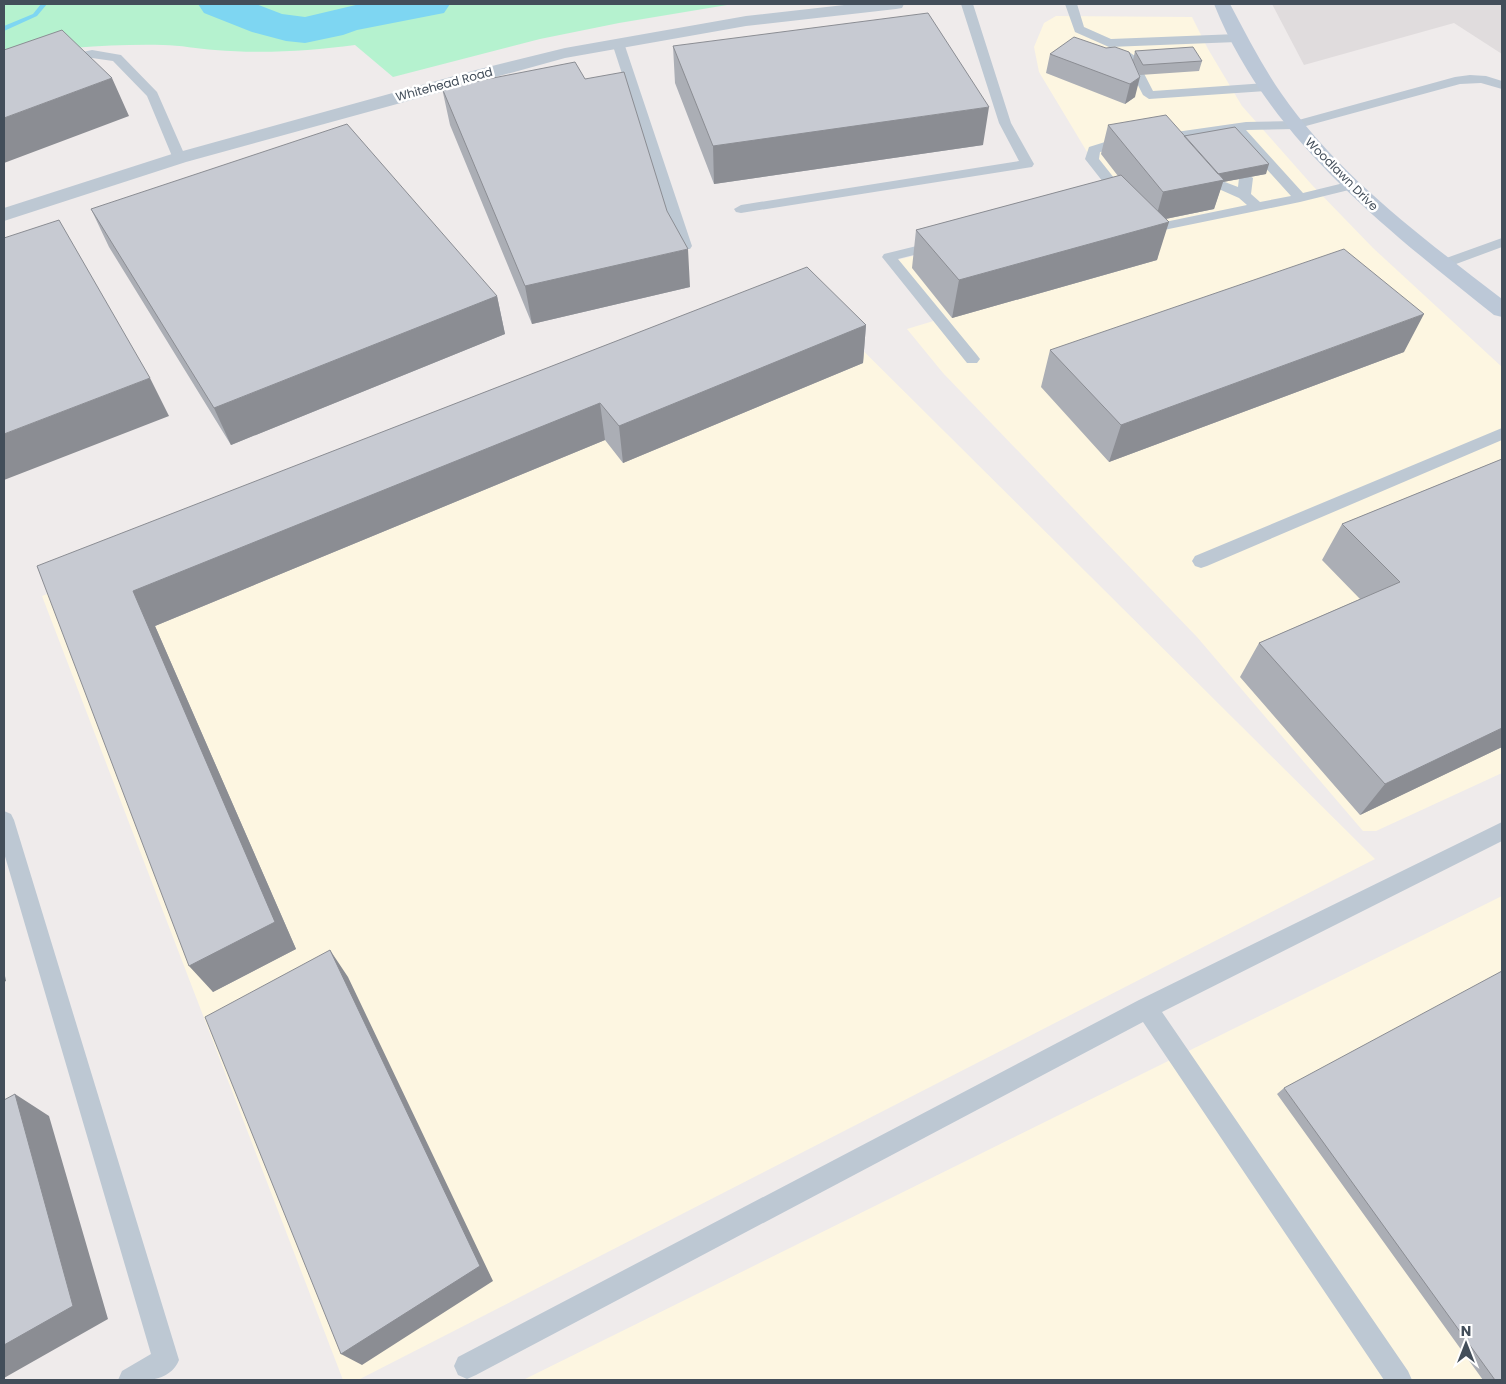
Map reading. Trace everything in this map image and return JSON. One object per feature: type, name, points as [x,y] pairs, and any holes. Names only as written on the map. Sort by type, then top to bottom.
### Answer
[{"type":"main road","name":"Woodlawn Drive","points":[[1222,4],[1237,38],[1266,87],[1295,125],[1352,185],[1393,224],[1502,310]]},
{"type":"street","name":"Whitehead Road","points":[[4,215],[179,158],[482,74],[618,43],[746,21],[896,4]]},
{"type":"lane","points":[[741,209],[1027,164],[1005,123],[966,4]]},
{"type":"lane","points":[[1071,4],[1079,29],[1109,43],[1237,38]]},
{"type":"lane","points":[[1124,42],[1149,95],[1266,87]]},
{"type":"lane","points":[[618,43],[685,246]]},
{"type":"lane","points":[[56,62],[92,54],[117,58],[153,95],[179,158]]},
{"type":"lane","points":[[1191,139],[1237,128],[1295,125],[1459,80],[1473,78],[1488,79],[1502,85]]},
{"type":"lane","points":[[1237,128],[1300,198]]},
{"type":"lane","points":[[1213,140],[1191,139],[1106,146],[1094,150],[1092,159],[1139,218],[1146,224],[1159,227],[1300,198],[1352,185]]},
{"type":"lane","points":[[1244,195],[1246,178]]},
{"type":"lane","points":[[1217,183],[1244,195],[1256,207]]},
{"type":"lane","points":[[947,242],[889,257],[972,359]]},
{"type":"lane","points":[[1444,264],[1502,242]]},
{"type":"lane","points":[[1201,561],[1502,434]]},
{"type":"lane","points":[[4,820],[166,1360],[131,1380]]},
{"type":"lane","points":[[467,1366],[1147,1008],[1502,830]]},
{"type":"lane","points":[[1147,1008],[1399,1380]]},
{"type":"shaded area","points":[[1272,4],[1502,4],[1502,54],[1454,23],[1304,65]]},
{"type":"shaded area","points":[[1056,16],[1192,17],[1208,49],[1242,106],[1312,185],[1373,248],[1502,367],[1502,773],[1376,831],[1363,831],[1197,637],[943,373],[907,329],[940,319],[889,262],[1119,205],[1039,72],[1034,47],[1044,23]]},
{"type":"shaded area","points":[[803,291],[1375,859],[358,1380],[343,1380],[42,596]]},
{"type":"shaded area","points":[[1502,896],[1502,1380],[523,1380]]},
{"type":"green space","points":[[4,4],[733,4],[619,23],[540,39],[393,77],[355,45],[268,52],[215,50],[169,45],[123,45],[63,49],[4,57]]},
{"type":"building","points":[[928,13],[989,107],[713,146],[673,46]]},
{"type":"building","points":[[62,30],[112,78],[4,118],[4,50]]},
{"type":"building","points":[[1074,37],[1106,48],[1115,47],[1129,52],[1140,77],[1130,84],[1050,54]]},
{"type":"building","points":[[1193,47],[1202,61],[1143,65],[1135,51]]},
{"type":"building","points":[[575,62],[585,79],[624,72],[667,211],[688,249],[525,286],[442,88]]},
{"type":"building","points":[[1166,115],[1224,180],[1163,192],[1108,125]]},
{"type":"building","points":[[347,124],[497,296],[214,408],[91,209]]},
{"type":"building","points":[[1235,127],[1269,164],[1218,174],[1184,136]]},
{"type":"building","points":[[1121,175],[1169,222],[959,280],[916,230]]},
{"type":"building","points":[[59,220],[150,378],[4,434],[4,238]]},
{"type":"building","points":[[1344,249],[1424,314],[1121,425],[1050,350]]},
{"type":"building","points":[[807,267],[866,325],[619,426],[600,403],[133,591],[275,922],[189,966],[37,566]]},
{"type":"building","points":[[1502,459],[1502,728],[1385,784],[1259,643],[1400,582],[1342,524]]},
{"type":"building","points":[[330,950],[480,1266],[341,1354],[205,1017]]},
{"type":"building","points":[[1502,971],[1502,1380],[1495,1380],[1284,1088]]},
{"type":"building","points":[[15,1094],[73,1306],[4,1345],[4,1100]]},
{"type":"waterway","points":[[4,29],[35,15],[44,4]]},
{"type":"waterway","points":[[219,4],[267,23],[305,30],[328,26],[347,19],[429,4]]}]
